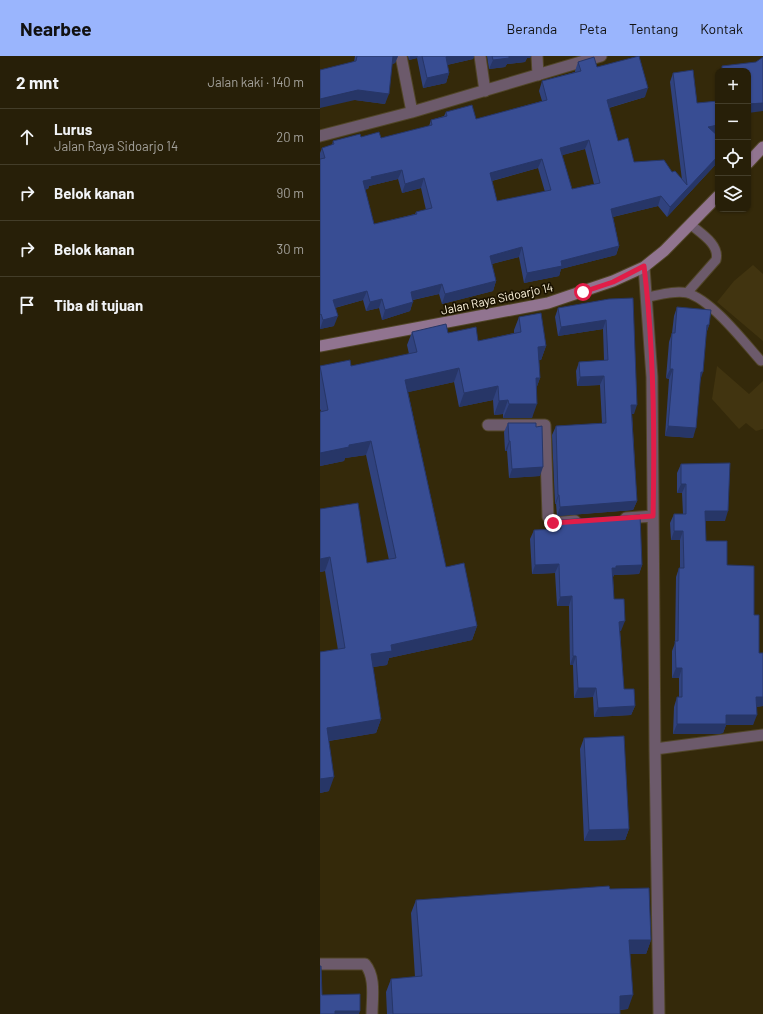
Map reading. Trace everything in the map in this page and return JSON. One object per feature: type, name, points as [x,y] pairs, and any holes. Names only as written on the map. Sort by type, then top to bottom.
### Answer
[{"type":"main road","points":[[751,160],[763,147]]},
{"type":"main road","name":"Jalan Raya Sidoarjo 14","points":[[320,346],[548,303],[613,282],[644,266],[664,251],[715,199]]},
{"type":"street","points":[[401,56],[412,112]]},
{"type":"street","points":[[480,56],[485,91]]},
{"type":"street","points":[[537,56],[538,75]]},
{"type":"street","points":[[320,136],[412,112],[601,56]]},
{"type":"street","points":[[644,266],[648,297],[652,377],[659,1014]]},
{"type":"street","points":[[488,425],[546,424],[548,517],[553,523],[584,521]]},
{"type":"street","points":[[614,518],[653,516]]},
{"type":"street","points":[[655,749],[763,735]]},
{"type":"street","points":[[320,964],[365,964],[372,979],[372,1014]]},
{"type":"lane","points":[[687,293],[716,260],[718,254],[716,248],[691,225]]},
{"type":"lane","points":[[648,297],[687,293],[700,299],[720,316],[761,361]]},
{"type":"shaded area","points":[[753,265],[763,274],[763,341],[717,302],[734,281]]},
{"type":"shaded area","points":[[717,366],[749,394],[763,381],[763,429],[756,431],[746,423],[739,429],[712,399]]},
{"type":"building","points":[[357,56],[393,56],[389,94],[358,90],[320,99],[320,70],[356,61]]},
{"type":"building","points":[[422,56],[448,56],[446,57],[449,73],[427,78]]},
{"type":"building","points":[[492,56],[509,56],[509,58],[493,60]]},
{"type":"building","points":[[639,56],[648,88],[607,100],[618,141],[628,138],[634,162],[664,160],[672,172],[675,171],[687,185],[673,73],[693,70],[697,103],[715,101],[715,126],[708,127],[715,133],[715,159],[670,207],[661,196],[611,209],[619,246],[561,261],[562,266],[527,273],[522,247],[490,256],[496,281],[445,294],[442,284],[411,292],[413,302],[385,310],[382,299],[370,302],[367,291],[333,300],[338,316],[323,320],[321,314],[320,315],[320,159],[325,158],[322,148],[334,144],[333,141],[360,134],[361,137],[379,132],[381,138],[432,125],[431,120],[447,116],[446,112],[472,105],[476,119],[547,100],[542,81],[581,71],[578,62],[594,57],[597,67]],"holes":[[[589,140],[600,183],[572,189],[560,148]],[[542,159],[551,190],[497,201],[490,173]],[[402,170],[405,184],[424,178],[432,208],[416,212],[417,214],[374,224],[363,181],[372,179],[371,177]]]},
{"type":"building","points":[[763,57],[763,103],[751,104],[751,68],[722,68],[722,66],[756,62]]},
{"type":"building","points":[[633,298],[637,405],[631,405],[637,501],[560,507],[558,495],[556,426],[606,423],[604,376],[580,377],[579,362],[608,360],[606,320],[561,327],[558,308],[609,299]]},
{"type":"building","points":[[677,307],[711,310],[709,325],[707,325],[703,372],[701,372],[696,428],[668,426],[673,369],[670,369],[672,333],[675,333]]},
{"type":"building","points":[[541,313],[546,346],[538,347],[540,378],[536,378],[537,404],[509,404],[508,400],[499,401],[498,386],[464,393],[459,368],[405,380],[446,567],[464,563],[477,626],[391,645],[392,651],[371,654],[381,719],[327,728],[334,777],[320,779],[320,652],[345,648],[330,557],[320,559],[320,509],[358,503],[367,563],[396,558],[371,441],[320,453],[320,412],[328,410],[320,366],[350,360],[351,366],[417,352],[412,332],[446,324],[448,333],[476,327],[478,341],[521,332],[519,317]]},
{"type":"building","points":[[508,423],[536,423],[536,427],[542,426],[543,467],[512,469]]},
{"type":"building","points":[[730,463],[728,511],[705,511],[706,541],[727,541],[727,565],[754,566],[754,615],[759,615],[759,653],[763,653],[763,697],[756,697],[757,715],[726,715],[726,724],[677,724],[677,697],[682,697],[682,668],[676,668],[675,641],[678,641],[679,568],[684,568],[683,531],[674,531],[674,514],[686,514],[686,484],[681,484],[681,464]]},
{"type":"building","points":[[640,515],[642,565],[616,566],[616,568],[612,568],[614,599],[624,599],[625,621],[619,622],[624,689],[634,689],[635,706],[598,708],[596,688],[578,688],[576,656],[573,656],[572,596],[560,597],[559,564],[535,565],[534,530],[561,529],[561,520]]},
{"type":"building","points":[[624,736],[629,829],[589,830],[584,738]]},
{"type":"building","points":[[609,886],[610,889],[649,888],[651,940],[629,940],[633,995],[620,996],[620,1014],[393,1014],[391,979],[422,976],[416,900]]},
{"type":"building","points":[[320,966],[322,995],[360,994],[360,1011],[335,1011],[335,1014],[320,1014]]},
{"type":"route","points":[[553,523],[653,516],[654,476],[652,377],[648,297],[644,266],[613,282],[583,292]]}]
